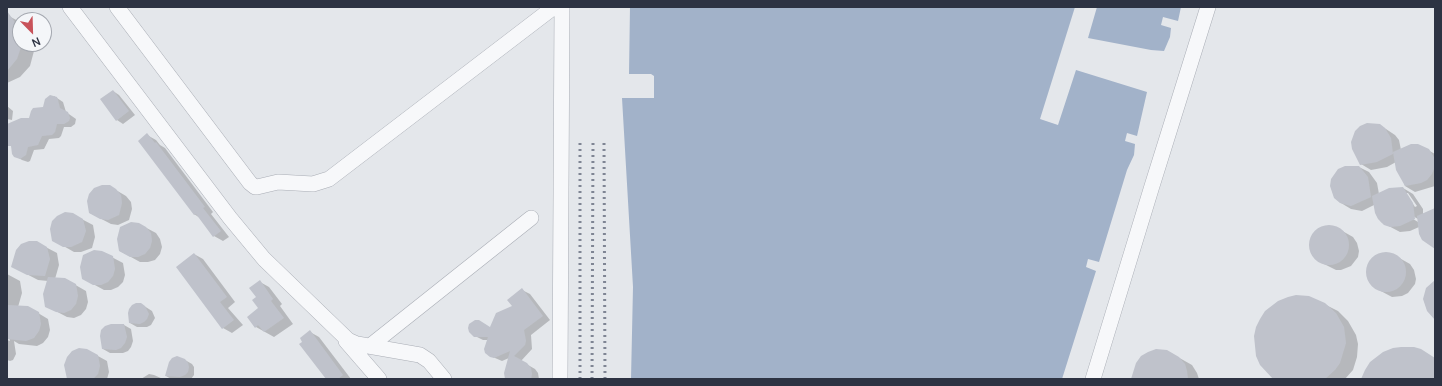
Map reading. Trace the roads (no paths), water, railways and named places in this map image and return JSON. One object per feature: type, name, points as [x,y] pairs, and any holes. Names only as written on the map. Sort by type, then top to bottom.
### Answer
[{"type":"lane","points":[[70,7],[230,218],[264,259],[340,334],[379,379]]},
{"type":"lane","points":[[116,7],[250,183],[255,187],[278,182],[313,184],[329,179],[554,7]]},
{"type":"lane","points":[[560,379],[562,7]]},
{"type":"lane","points":[[1093,379],[1208,7]]},
{"type":"lane","points":[[370,346],[531,218]]},
{"type":"lane","points":[[340,334],[357,344],[420,355],[430,361],[444,379]]},
{"type":"water","points":[[630,7],[1075,7],[1040,119],[1058,125],[1076,70],[1147,92],[1137,136],[1127,133],[1125,141],[1135,144],[1134,155],[1127,170],[1099,262],[1088,259],[1086,267],[1096,271],[1062,379],[631,379],[633,287],[622,98],[654,98],[654,76],[651,74],[629,74]]},
{"type":"water","points":[[1097,7],[1181,7],[1178,21],[1163,17],[1161,25],[1171,28],[1170,37],[1164,51],[1151,50],[1088,38]]},
{"type":"railway","points":[[580,143],[580,379]]},
{"type":"railway","points":[[592,379],[593,143]]},
{"type":"railway","points":[[604,143],[605,379]]}]
